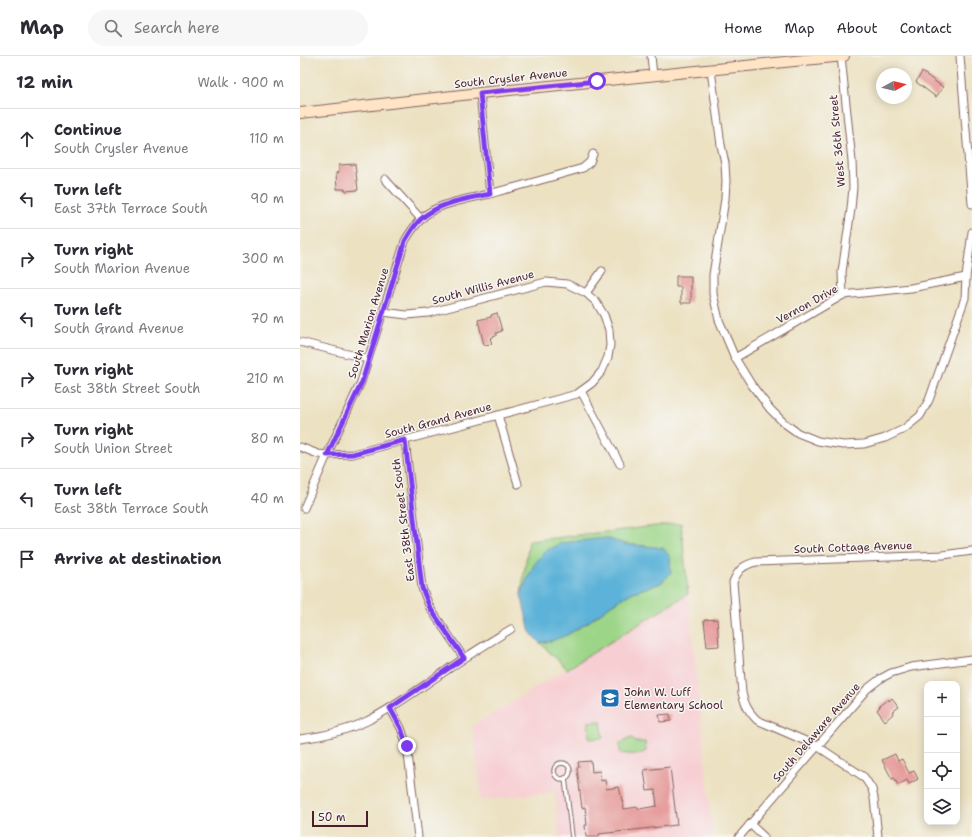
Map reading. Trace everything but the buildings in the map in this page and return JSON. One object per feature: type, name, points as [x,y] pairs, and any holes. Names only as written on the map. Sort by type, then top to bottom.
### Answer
[{"type":"main road","name":"South Crysler Avenue","points":[[300,113],[844,56]]},
{"type":"street","points":[[651,56],[653,75]]},
{"type":"street","name":"West 36th Street","points":[[840,56],[852,161],[853,187],[842,272],[843,295]]},
{"type":"street","points":[[960,56],[972,204]]},
{"type":"street","points":[[711,70],[721,145],[725,163],[726,181],[725,199],[713,275],[713,294],[719,320],[735,358],[751,384],[770,409],[784,423],[798,433],[818,441],[843,445],[864,444],[885,438],[904,429],[920,416],[928,400],[964,298],[972,232]]},
{"type":"street","points":[[480,93],[490,194]]},
{"type":"street","name":"South Marion Avenue","points":[[304,508],[327,455],[362,382],[405,241],[412,229],[432,210],[583,168],[590,162],[593,154]]},
{"type":"street","points":[[386,179],[421,219]]},
{"type":"street","points":[[586,294],[602,271]]},
{"type":"street","name":"Vernon Drive","points":[[735,358],[843,295],[911,288],[966,278]]},
{"type":"street","name":"South Willis Avenue","points":[[383,312],[407,315],[428,313],[546,282],[567,284],[586,294],[596,302],[604,315],[609,330],[610,345],[608,357],[602,371],[592,383],[582,391]]},
{"type":"street","points":[[300,342],[368,359]]},
{"type":"street","points":[[582,391],[620,464]]},
{"type":"street","name":"South Grand Avenue","points":[[300,447],[318,454],[353,454],[577,394],[582,391]]},
{"type":"street","points":[[498,415],[518,484]]},
{"type":"street","name":"East 38th Street South","points":[[405,440],[422,588],[430,608],[464,658]]},
{"type":"street","name":"South Cottage Avenue","points":[[817,746],[757,720],[750,713],[745,704],[742,693],[733,582],[738,571],[747,564],[756,562],[943,555],[972,551]]},
{"type":"street","points":[[300,739],[329,735],[367,721],[390,708],[464,658],[511,629]]},
{"type":"street","name":"South Delaware Avenue","points":[[739,837],[867,689],[880,679],[891,673],[911,667],[972,659]]},
{"type":"street","points":[[390,708],[401,728],[407,746],[418,837]]},
{"type":"street","points":[[817,746],[864,777],[872,789],[878,837]]},
{"type":"street","points":[[750,824],[764,837]]},
{"type":"lane","points":[[560,763],[567,765],[570,770],[569,774],[565,778],[560,778],[554,773],[556,766],[560,763]]},
{"type":"lane","points":[[565,778],[572,837]]},
{"type":"shaded area","name":"John W. Luff Elementary School","points":[[688,594],[713,837],[559,837],[555,792],[481,800],[473,726]]},
{"type":"green space","points":[[681,523],[688,594],[567,669],[540,643],[551,641],[587,623],[611,605],[633,592],[661,583],[663,548],[625,544],[605,538],[528,577],[521,594],[529,541]]},
{"type":"green space","points":[[601,721],[603,738],[589,739],[588,722]]},
{"type":"green space","points":[[632,738],[635,742],[645,742],[646,751],[637,754],[620,753],[620,743]]},
{"type":"water","points":[[605,538],[625,544],[663,548],[670,557],[671,573],[661,583],[633,592],[567,635],[551,641],[540,643],[530,632],[521,594],[534,565],[545,551],[561,543]]},
{"type":"place","name":"John W. Luff Elementary School","points":[[610,698]]},
{"type":"route","points":[[407,746],[401,728],[390,708],[464,658],[430,608],[422,588],[405,440],[353,454],[327,455],[362,382],[405,241],[412,229],[432,210],[490,194],[480,93],[597,81]]}]
